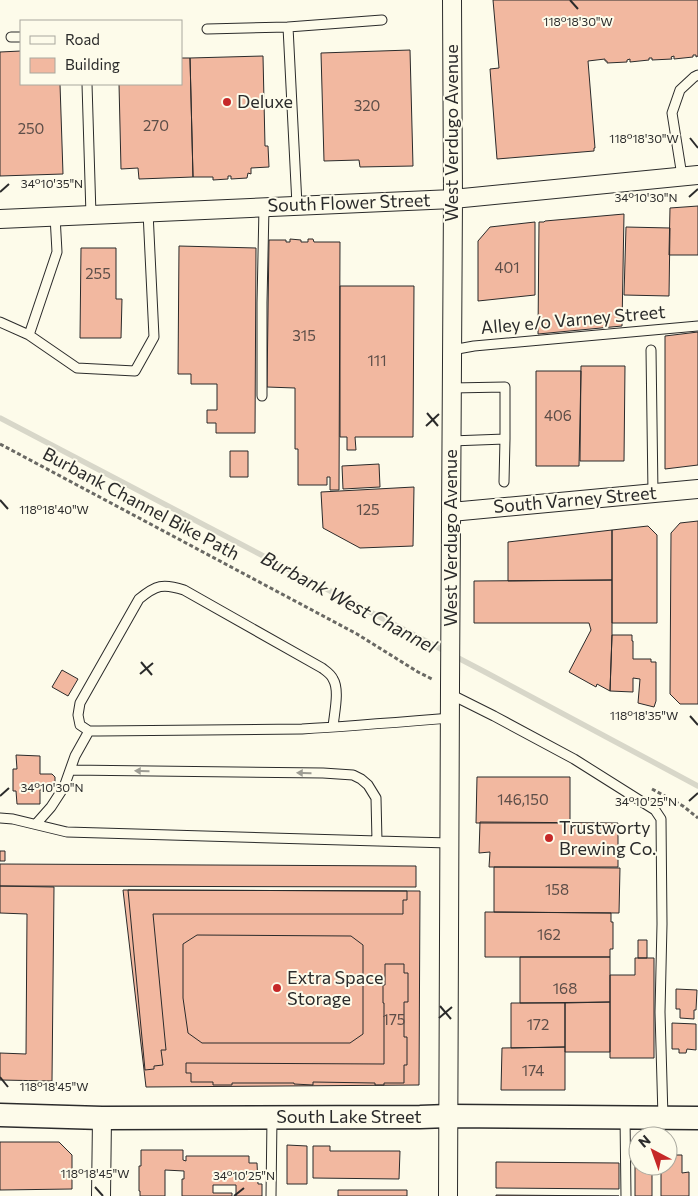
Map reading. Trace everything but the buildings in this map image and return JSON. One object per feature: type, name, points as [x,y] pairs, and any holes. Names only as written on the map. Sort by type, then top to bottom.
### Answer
[{"type":"street","name":"West Verdugo Avenue","points":[[448,1196],[453,199],[452,0]]},
{"type":"street","name":"South Flower Street","points":[[0,219],[453,199],[690,176]]},
{"type":"street","name":"South Varney Street","points":[[451,512],[698,489]]},
{"type":"street","name":"South Lake Street","points":[[0,1115],[102,1118],[449,1116],[698,1118]]},
{"type":"street","points":[[101,1196],[102,1118]]},
{"type":"lane","points":[[207,30],[382,20]]},
{"type":"lane","points":[[288,26],[297,205]]},
{"type":"lane","points":[[11,38],[20,37]]},
{"type":"lane","points":[[690,176],[672,113],[680,90],[698,75]]},
{"type":"lane","points":[[87,85],[91,215]]},
{"type":"lane","points":[[262,396],[264,207]]},
{"type":"lane","points":[[0,322],[29,335],[76,368],[135,371],[154,337],[148,212]]},
{"type":"lane","points":[[29,335],[57,252],[55,216]]},
{"type":"lane","name":"Alley e/o Varney Street","points":[[452,350],[474,346],[698,326]]},
{"type":"lane","points":[[651,350],[653,493]]},
{"type":"lane","points":[[452,388],[505,387],[504,482]]},
{"type":"lane","points":[[451,441],[505,439]]},
{"type":"lane","points":[[333,727],[337,690],[335,680],[330,674],[184,590],[172,586],[160,586],[139,599],[80,703],[78,714],[80,725],[89,731],[333,727],[450,718]]},
{"type":"lane","points":[[450,694],[574,759],[655,810],[661,819],[662,924],[660,1012],[663,1117]]},
{"type":"lane","points":[[36,824],[64,788],[75,756],[89,731]]},
{"type":"lane","points":[[70,770],[353,775],[368,785],[376,798],[377,841]]},
{"type":"lane","points":[[0,818],[13,818],[67,832],[450,843]]},
{"type":"lane","points":[[625,1117],[626,1196]]},
{"type":"lane","points":[[271,1196],[272,1118]]},
{"type":"path","name":"Burbank Channel Bike Path","points":[[0,444],[357,634],[425,676]]},
{"type":"waterway","name":"Burbank West Channel","points":[[0,418],[485,672],[698,786]]},
{"type":"place","name":"Deluxe","points":[[227,102]]},
{"type":"place","name":"Trustworty Brewing Co.","points":[[549,838]]},
{"type":"place","name":"Extra Space Storage","points":[[277,988]]}]
